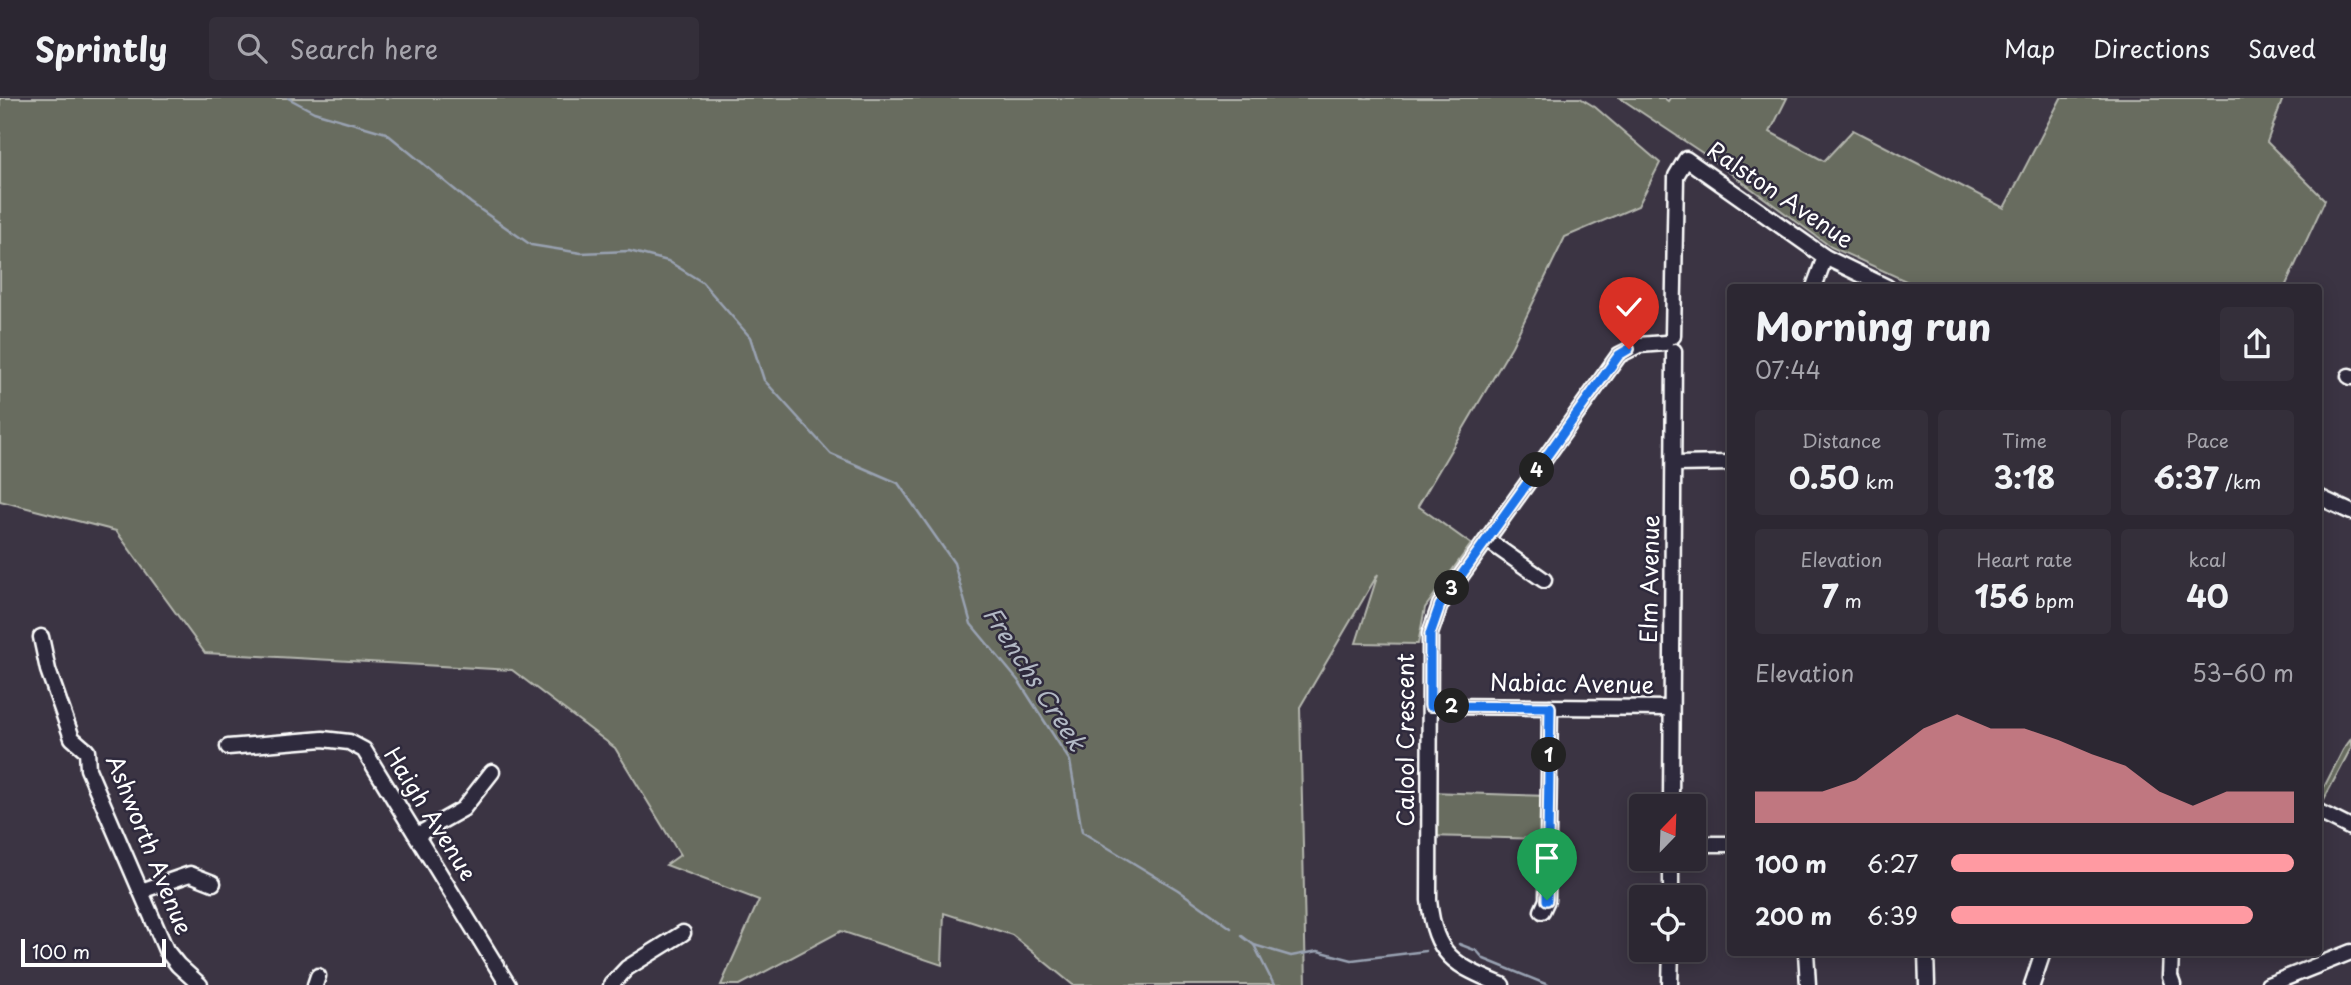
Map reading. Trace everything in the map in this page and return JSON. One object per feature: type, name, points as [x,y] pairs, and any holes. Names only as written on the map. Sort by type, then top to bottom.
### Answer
[{"type":"street","name":"Ralston Avenue","points":[[1686,159],[1825,257],[1881,284]]},
{"type":"street","name":"Elm Avenue","points":[[1671,794],[1674,464],[1670,343],[1676,176],[1686,159]]},
{"type":"street","points":[[1815,284],[1825,257]]},
{"type":"street","name":"Calool Crescent","points":[[1502,985],[1466,970],[1450,957],[1438,939],[1431,920],[1428,849],[1430,634],[1440,605],[1619,355],[1639,345],[1670,343]]},
{"type":"street","points":[[1674,464],[1727,463]]},
{"type":"street","points":[[2322,498],[2351,512]]},
{"type":"street","points":[[1487,540],[1544,580]]},
{"type":"street","name":"Ashworth Avenue","points":[[41,637],[48,670],[72,738],[87,751],[88,769],[166,950],[200,985]]},
{"type":"street","name":"Nabiac Avenue","points":[[1430,706],[1671,708]]},
{"type":"street","points":[[1542,911],[1547,900],[1550,707]]},
{"type":"street","name":"Haigh Avenue","points":[[228,747],[323,739],[349,742],[364,750],[508,985]]},
{"type":"street","points":[[417,835],[463,809],[492,772]]},
{"type":"street","points":[[2322,814],[2351,828]]},
{"type":"street","points":[[1706,844],[1727,844]]},
{"type":"street","points":[[141,891],[190,874],[213,883]]},
{"type":"street","points":[[611,985],[627,968],[683,933]]},
{"type":"street","points":[[2268,985],[2351,952]]},
{"type":"street","points":[[1806,956],[1808,985]]},
{"type":"street","points":[[1926,956],[1927,985]]},
{"type":"street","points":[[2032,985],[2042,956]]},
{"type":"street","points":[[2171,956],[2170,977],[2173,985]]},
{"type":"street","points":[[1670,985],[1671,962]]},
{"type":"green space","points":[[0,98],[1580,98],[1595,107],[1660,163],[1638,206],[1565,237],[1512,346],[1418,506],[1471,544],[1425,608],[1418,644],[1356,643],[1378,574],[1300,707],[1306,985],[1073,985],[1012,935],[944,913],[942,965],[841,931],[740,985],[721,985],[759,900],[666,865],[680,855],[615,748],[512,670],[205,653],[116,531],[0,501]]},
{"type":"green space","points":[[1620,98],[1664,98],[1668,101],[1670,98],[1787,98],[1770,132],[1824,161],[1853,130],[2004,208],[2061,98],[2283,98],[2267,142],[2325,200],[2286,284],[1912,284],[1831,247],[1707,156]]},
{"type":"green space","points":[[2351,739],[2351,748],[2322,803],[2322,791]]},
{"type":"green space","points":[[1429,792],[1549,796],[1548,839],[1428,836]]},
{"type":"waterway","name":"Frenchs Creek","points":[[288,98],[314,112],[386,133],[471,203],[531,245],[581,253],[629,251],[668,261],[702,282],[750,337],[764,380],[831,454],[898,483],[954,563],[971,624],[1020,683],[1070,761],[1082,832],[1178,890],[1231,928]]},
{"type":"waterway","name":"Frenchs Creek","points":[[1242,936],[1254,945],[1274,985]]},
{"type":"waterway","points":[[1459,944],[1477,951],[1484,959],[1548,985]]},
{"type":"waterway","points":[[1254,945],[1291,956],[1318,951],[1352,960],[1426,951]]},
{"type":"route","points":[[1547,900],[1550,707],[1430,706],[1430,634],[1440,605],[1619,355],[1629,349]]}]
